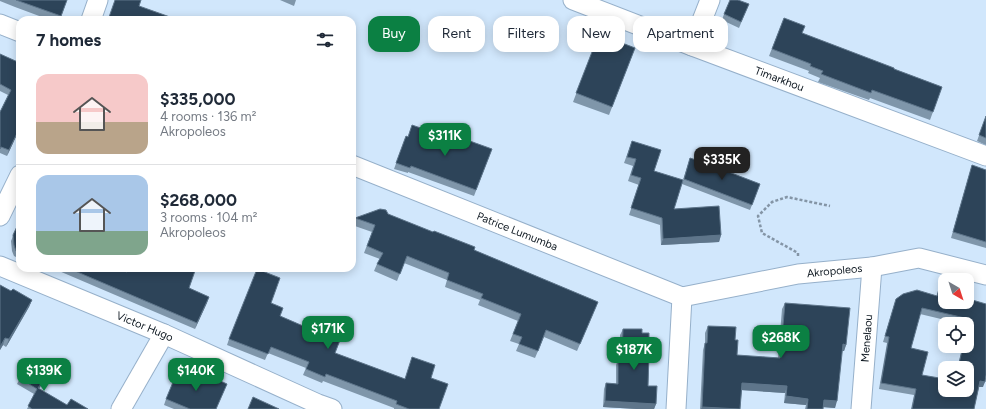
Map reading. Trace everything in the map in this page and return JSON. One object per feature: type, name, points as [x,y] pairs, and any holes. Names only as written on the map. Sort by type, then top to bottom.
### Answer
[{"type":"street","points":[[92,16],[98,0]]},
{"type":"street","name":"Timarkhou","points":[[573,0],[633,23]]},
{"type":"street","points":[[704,16],[710,0]]},
{"type":"street","points":[[0,24],[16,30]]},
{"type":"street","name":"Timarkhou","points":[[708,52],[986,156]]},
{"type":"street","name":"Patrice Lumumba","points":[[356,167],[682,297]]},
{"type":"street","points":[[0,216],[16,183]]},
{"type":"street","name":"Akropoleos","points":[[682,297],[798,274],[872,267],[919,258],[986,275]]},
{"type":"street","name":"Victor Hugo","points":[[0,266],[164,334],[322,407]]},
{"type":"street","name":"Menelaou","points":[[861,409],[872,267]]},
{"type":"street","points":[[676,409],[682,297]]},
{"type":"street","points":[[121,409],[164,334]]},
{"type":"path","points":[[798,274],[798,254],[762,233],[758,216],[772,202],[787,197],[830,206]]},
{"type":"building","points":[[16,0],[67,0],[61,16]]},
{"type":"building","points":[[115,0],[141,0],[139,6],[167,16],[109,16]]},
{"type":"building","points":[[730,0],[738,0],[749,4],[741,22],[724,14]]},
{"type":"building","points":[[784,18],[805,26],[802,33],[942,87],[933,112],[872,90],[871,93],[821,74],[823,71],[810,66],[811,64],[772,49]]},
{"type":"building","points":[[625,44],[633,47],[633,52],[612,107],[576,93],[592,52],[625,52]]},
{"type":"building","points":[[0,54],[16,61],[16,135],[9,150],[1,147],[0,149],[0,112],[11,90],[0,84]]},
{"type":"building","points":[[986,116],[986,138],[979,135]]},
{"type":"building","points":[[412,125],[466,144],[467,140],[492,149],[476,190],[411,166],[410,168],[396,163],[406,136],[408,137]]},
{"type":"building","points":[[632,141],[661,150],[654,171],[683,180],[674,209],[719,206],[721,235],[663,239],[662,218],[631,208],[641,178],[631,175],[636,159],[627,157]]},
{"type":"building","points":[[690,158],[760,184],[752,205],[684,179]]},
{"type":"building","points":[[972,165],[986,170],[986,242],[953,232]]},
{"type":"building","points":[[380,209],[386,210],[388,214],[475,247],[474,250],[598,302],[580,344],[546,330],[538,351],[519,344],[522,337],[513,334],[521,314],[481,298],[483,294],[447,280],[449,273],[407,256],[400,274],[377,264],[383,253],[367,246],[375,225],[356,218]]},
{"type":"building","points":[[16,229],[16,251],[14,245],[13,235]]},
{"type":"building","points":[[77,272],[195,272],[189,288],[209,297],[197,323]]},
{"type":"building","points":[[256,272],[265,272],[280,278],[271,303],[283,308],[280,316],[310,329],[311,325],[322,329],[324,324],[343,332],[335,353],[405,379],[412,357],[435,365],[431,378],[448,384],[439,409],[409,409],[396,404],[397,401],[326,374],[325,377],[306,369],[309,362],[271,347],[268,354],[229,339]]},
{"type":"building","points":[[0,285],[11,291],[13,289],[32,300],[9,339],[5,338],[0,347]]},
{"type":"building","points":[[917,290],[937,296],[938,292],[938,309],[974,309],[974,300],[986,304],[986,375],[985,382],[980,381],[974,409],[912,409],[916,389],[881,383],[889,337],[885,336],[896,299],[903,294]]},
{"type":"building","points":[[785,303],[850,308],[846,345],[843,344],[837,401],[824,400],[823,409],[807,409],[808,399],[786,396],[787,386],[742,383],[740,409],[702,407],[705,343],[707,343],[708,326],[736,327],[735,340],[738,340],[737,355],[780,358]]},
{"type":"building","points":[[623,329],[642,329],[642,333],[649,333],[649,338],[658,345],[649,353],[648,386],[657,386],[656,404],[605,401],[606,383],[618,384],[618,359],[622,359]]},
{"type":"building","points":[[29,363],[47,374],[38,388],[67,405],[71,399],[88,409],[32,409],[28,406],[37,389],[20,378]]},
{"type":"building","points":[[178,370],[203,381],[205,374],[227,384],[216,409],[190,409],[166,399]]},
{"type":"building","points":[[253,397],[279,409],[248,409]]}]
